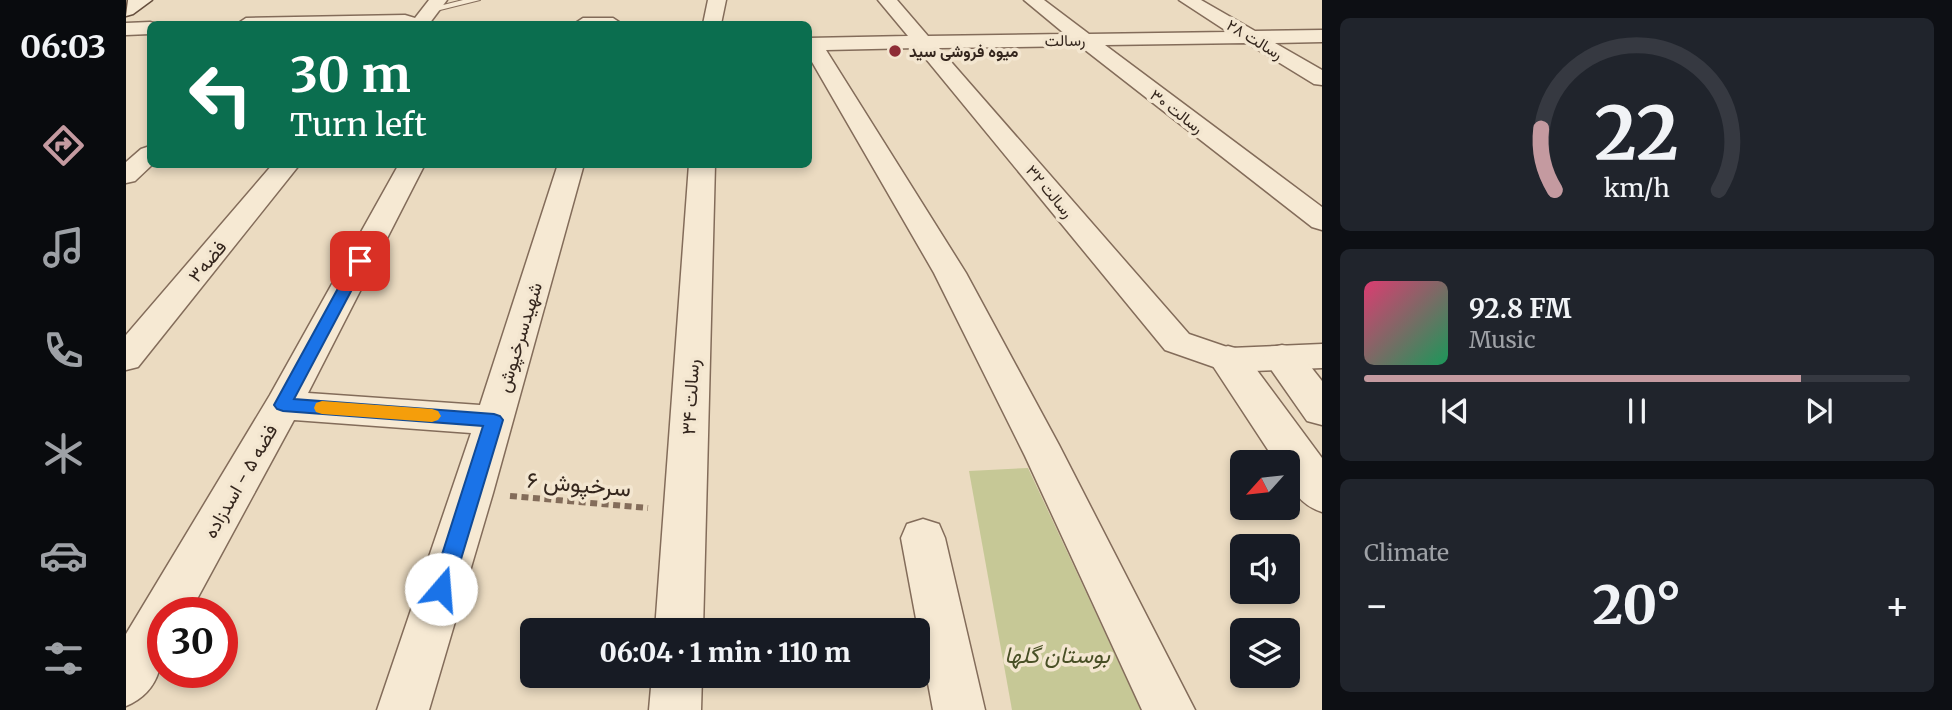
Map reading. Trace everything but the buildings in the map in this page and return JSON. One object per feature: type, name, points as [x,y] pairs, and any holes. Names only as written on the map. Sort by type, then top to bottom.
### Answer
[{"type":"street","points":[[126,10],[142,0]]},
{"type":"street","points":[[613,21],[616,0]]},
{"type":"street","points":[[712,21],[716,0]]},
{"type":"street","name":"رسالت ۳۲","points":[[887,0],[1177,342],[1228,360]]},
{"type":"street","name":"رسالت ۳۰","points":[[1033,0],[1322,221]]},
{"type":"street","name":"رسالت ۲۸","points":[[1188,0],[1322,79]]},
{"type":"street","points":[[303,21],[318,8]]},
{"type":"street","points":[[340,21],[418,17]]},
{"type":"street","points":[[126,29],[147,28]]},
{"type":"street","name":"رسالت","points":[[812,44],[1322,36]]},
{"type":"street","points":[[812,47],[950,273],[1045,456],[1169,710]]},
{"type":"street","points":[[126,175],[147,157]]},
{"type":"street","name":"فضه۳","points":[[126,358],[284,168]]},
{"type":"street","name":"فضه ۵ - اسدزاده","points":[[174,597],[283,405],[410,168]]},
{"type":"street","name":"شهیدسرخپوش","points":[[403,710],[472,493],[570,168]]},
{"type":"street","name":"رسالت ۳۴","points":[[680,618],[702,168]]},
{"type":"street","points":[[1228,360],[1322,356]]},
{"type":"street","points":[[1282,358],[1322,410]]},
{"type":"street","points":[[1228,360],[1322,494]]},
{"type":"street","points":[[283,405],[494,420]]},
{"type":"street","points":[[923,538],[959,710]]},
{"type":"street","name":"فضه ۵ - اسدزاده","points":[[126,681],[147,645]]},
{"type":"street","points":[[675,710],[676,688]]},
{"type":"lane","points":[[418,17],[475,0]]},
{"type":"path","name":"سرخپوش ۶","points":[[472,493],[684,510]]},
{"type":"green space","name":"بوستان گلها","points":[[1028,468],[1141,710],[1012,710],[969,471]]},
{"type":"slow traffic","points":[[322,408],[432,416]]},
{"type":"place","name":"میوه فروشی سید","points":[[895,51]]},
{"type":"route","points":[[360,261],[283,405],[494,420],[441,589]]}]
